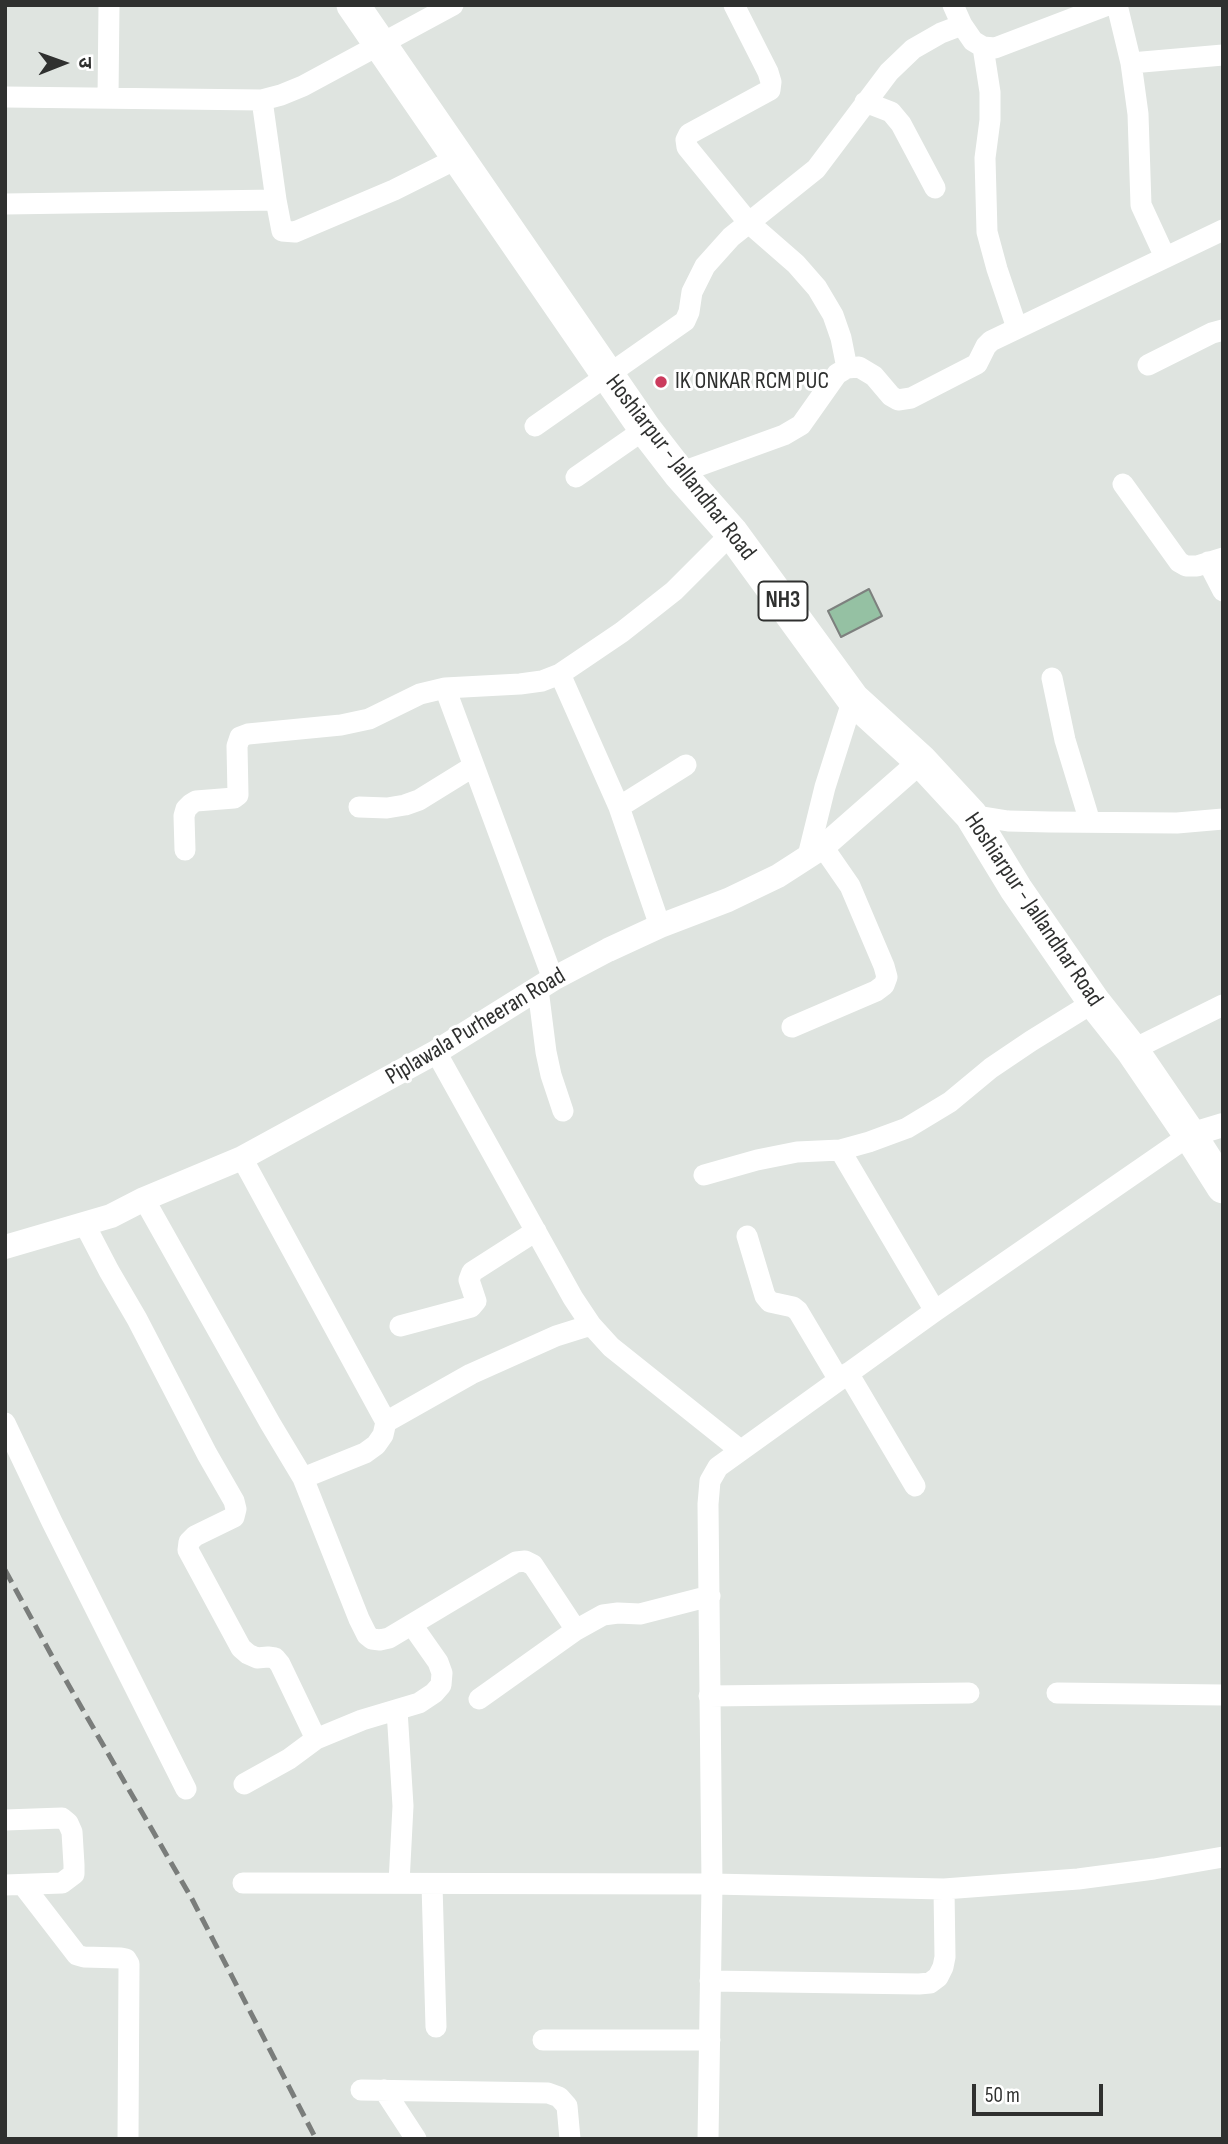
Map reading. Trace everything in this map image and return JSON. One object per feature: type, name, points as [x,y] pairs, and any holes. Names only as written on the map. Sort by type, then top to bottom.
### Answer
[{"type":"highway","name":"Hoshiarpur - Jallandhar Road","points":[[353,5],[645,429],[679,473],[732,533],[853,699],[920,761],[971,816],[1016,889],[1094,1002],[1132,1050],[1223,1187]]},
{"type":"street","points":[[108,98],[109,5]]},
{"type":"street","points":[[5,97],[262,100],[303,86],[453,5]]},
{"type":"street","points":[[734,5],[768,72],[770,90],[689,134],[686,140],[692,154],[749,223],[796,264],[817,288],[834,315],[847,368]]},
{"type":"street","points":[[953,5],[973,41],[983,47],[995,48],[1108,5]]},
{"type":"street","points":[[1118,5],[1131,63],[1138,114],[1141,205],[1165,257]]},
{"type":"street","points":[[535,426],[685,321],[692,292],[705,265],[732,237],[816,169],[889,72],[913,49],[962,25]]},
{"type":"street","points":[[983,47],[990,92],[990,120],[985,158],[987,232],[996,270],[1017,328]]},
{"type":"street","points":[[1131,63],[1223,55]]},
{"type":"street","points":[[262,100],[282,231],[295,232],[394,190],[458,158]]},
{"type":"street","points":[[865,102],[891,112],[896,118],[935,188]]},
{"type":"street","points":[[5,204],[276,200]]},
{"type":"street","points":[[679,473],[784,435],[801,425],[837,374],[847,368],[859,367],[874,376],[891,396],[898,400],[911,398],[977,364],[986,346],[1017,328],[1223,230]]},
{"type":"street","points":[[1147,365],[1223,330]]},
{"type":"street","points":[[576,477],[645,429]]},
{"type":"street","points":[[1123,484],[1179,562],[1186,566],[1196,566],[1215,560],[1223,592]]},
{"type":"street","points":[[185,850],[186,809],[196,802],[234,798],[238,795],[237,746],[240,737],[369,719],[419,694],[444,688],[520,684],[541,681],[560,674],[622,632],[674,591],[732,533]]},
{"type":"street","points":[[560,674],[619,807],[660,926]]},
{"type":"street","points":[[1052,678],[1068,750],[1090,822]]},
{"type":"street","points":[[444,688],[474,766],[545,984],[546,1052],[563,1111]]},
{"type":"street","points":[[792,1027],[876,991],[884,985],[887,976],[850,886],[816,851],[825,787],[853,699]]},
{"type":"street","name":"Piplawala Purheeran Road","points":[[5,1247],[111,1216],[144,1199],[242,1158],[436,1052],[545,984],[608,950],[779,876],[816,851],[920,761]]},
{"type":"street","points":[[619,807],[686,765]]},
{"type":"street","points":[[359,807],[387,808],[405,805],[419,800],[474,766]]},
{"type":"street","points":[[971,816],[1008,821],[1090,822],[1177,823],[1223,819]]},
{"type":"street","points":[[704,1175],[784,1154],[840,1150],[907,1128],[950,1102],[991,1068],[1031,1041],[1094,1002]]},
{"type":"street","points":[[1132,1050],[1223,1005]]},
{"type":"street","points":[[436,1052],[591,1325],[611,1347],[740,1450]]},
{"type":"street","points":[[693,2139],[709,2131],[712,1884],[708,1504],[710,1481],[718,1467],[740,1450],[934,1311],[1190,1135],[1223,1125]]},
{"type":"street","points":[[840,1150],[934,1311]]},
{"type":"street","points":[[242,1158],[386,1422],[383,1435],[376,1445],[303,1478]]},
{"type":"street","points":[[144,1199],[303,1478],[359,1619],[368,1635],[373,1639],[389,1638],[516,1562],[524,1561],[533,1565],[576,1630]]},
{"type":"street","points":[[85,1225],[108,1271],[143,1330],[206,1454],[234,1501],[234,1517],[195,1536],[189,1542],[188,1550],[241,1648],[257,1658],[275,1658],[280,1664],[316,1740]]},
{"type":"street","points":[[400,1326],[471,1307],[476,1301],[469,1280],[472,1272],[536,1231]]},
{"type":"street","points":[[747,1236],[765,1296],[770,1302],[793,1307],[798,1311],[844,1376],[915,1486]]},
{"type":"street","points":[[386,1422],[481,1369],[556,1336],[591,1325]]},
{"type":"street","points":[[5,1423],[186,1789]]},
{"type":"street","points":[[479,1699],[576,1630],[610,1613],[640,1614],[710,1596]]},
{"type":"street","points":[[244,1784],[289,1759],[316,1740],[362,1720],[419,1703],[434,1693],[441,1685],[442,1673],[438,1662],[412,1625]]},
{"type":"street","points":[[709,1696],[970,1693]]},
{"type":"street","points":[[1057,1693],[1223,1695]]},
{"type":"street","points":[[397,1710],[402,1806],[400,1883]]},
{"type":"street","points":[[5,1820],[62,1818],[72,1832],[74,1874],[69,1879],[62,1883],[14,1885]]},
{"type":"street","points":[[243,1883],[712,1884],[944,1889],[1078,1879],[1154,1870],[1223,1857]]},
{"type":"street","points":[[432,1884],[436,2027]]},
{"type":"street","points":[[14,1885],[77,1955],[121,1958],[126,1959],[129,1964],[128,2139]]},
{"type":"street","points":[[710,1981],[930,1983],[938,1977],[945,1957],[944,1889]]},
{"type":"street","points":[[543,2040],[710,2040]]},
{"type":"street","points":[[361,2090],[548,2093],[559,2097],[567,2106],[570,2139]]},
{"type":"street","points":[[384,2090],[416,2139]]},
{"type":"building","points":[[869,589],[882,616],[841,637],[828,611]]},
{"type":"railway","points":[[5,1570],[192,1899],[316,2139]]},
{"type":"place","name":"IK ONKAR RCM PUC","points":[[661,382]]}]
